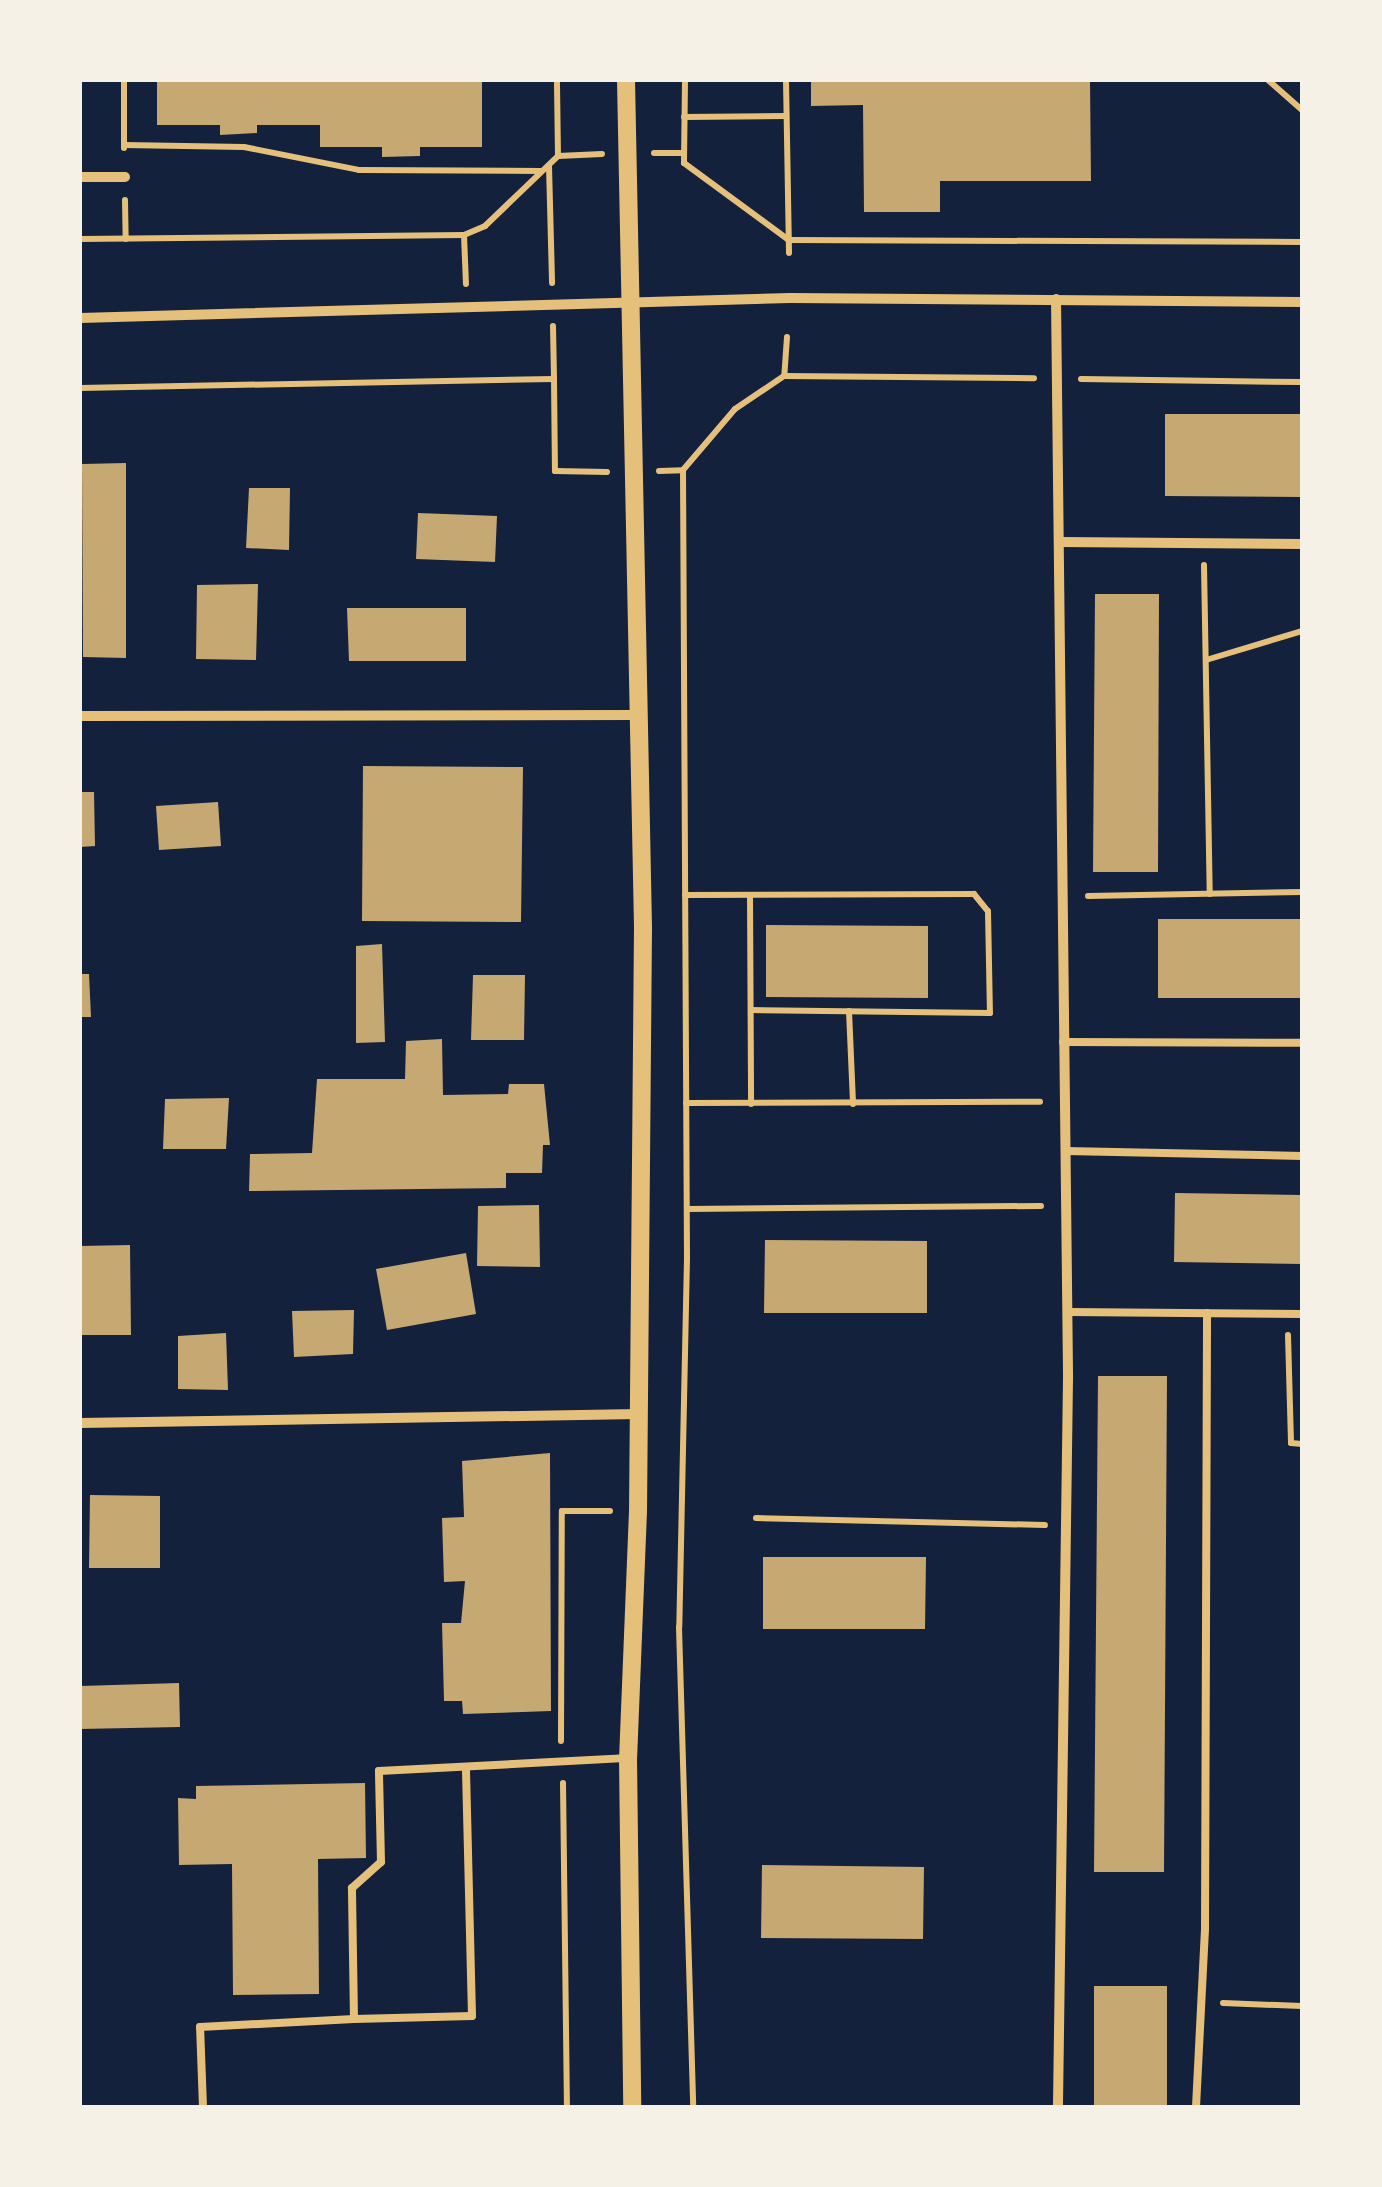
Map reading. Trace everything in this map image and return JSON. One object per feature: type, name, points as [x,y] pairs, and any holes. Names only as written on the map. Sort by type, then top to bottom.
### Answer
[{"type":"street","points":[[626,80],[630,472],[639,715],[639,1414],[628,1758],[632,2107]]},
{"type":"street","points":[[80,177],[125,177]]},
{"type":"street","points":[[1056,299],[1068,1312],[1058,2107]]},
{"type":"street","points":[[80,318],[627,303],[1056,299],[1302,302]]},
{"type":"street","points":[[1060,542],[1302,544]]},
{"type":"street","points":[[80,716],[639,715]]},
{"type":"street","points":[[80,1424],[639,1414]]},
{"type":"lane","points":[[1063,1042],[1302,1043]]},
{"type":"lane","points":[[1066,1151],[1302,1156]]},
{"type":"lane","points":[[1068,1312],[1302,1314]]},
{"type":"lane","points":[[1196,2107],[1202,2002],[1207,1313]]},
{"type":"lane","points":[[354,2018],[352,1888],[381,1862],[380,1772],[628,1758]]},
{"type":"lane","points":[[203,2107],[200,2027],[472,2016],[466,1766]]},
{"type":"path","points":[[80,240],[464,235],[484,226],[558,156],[558,80]]},
{"type":"path","points":[[684,80],[684,163],[789,240],[1302,242]]},
{"type":"path","points":[[786,80],[789,253]]},
{"type":"path","points":[[1268,80],[1302,110]]},
{"type":"path","points":[[684,117],[786,116]]},
{"type":"path","points":[[124,145],[244,146],[359,170],[542,171]]},
{"type":"path","points":[[549,165],[556,471],[683,470]]},
{"type":"path","points":[[464,235],[467,307]]},
{"type":"path","points":[[784,376],[787,337]]},
{"type":"path","points":[[694,2107],[679,1627],[687,1209],[683,470],[735,409],[784,376],[1302,382]]},
{"type":"path","points":[[80,388],[554,379]]},
{"type":"path","points":[[1204,544],[1210,894]]},
{"type":"path","points":[[1206,660],[1302,630]]},
{"type":"path","points":[[1062,897],[1302,892]]},
{"type":"path","points":[[685,895],[974,894],[988,911],[990,1013],[751,1010]]},
{"type":"path","points":[[750,895],[751,1104]]},
{"type":"path","points":[[849,1011],[854,1104]]},
{"type":"path","points":[[686,1103],[1064,1102]]},
{"type":"path","points":[[687,1209],[1066,1206]]},
{"type":"path","points":[[1288,1314],[1291,1444],[1302,1444]]},
{"type":"path","points":[[756,1518],[1066,1526]]},
{"type":"path","points":[[1202,2002],[1302,2006]]},
{"type":"building","points":[[157,80],[482,80],[482,147],[420,147],[420,156],[382,157],[382,147],[320,147],[320,125],[257,125],[257,133],[220,135],[220,125],[157,125]]},
{"type":"building","points":[[811,80],[1090,80],[1091,181],[940,181],[940,212],[864,212],[863,105],[811,106]]},
{"type":"building","points":[[1165,414],[1302,414],[1302,497],[1165,496]]},
{"type":"building","points":[[126,463],[126,658],[83,657],[82,464]]},
{"type":"building","points":[[249,488],[290,488],[289,550],[246,548]]},
{"type":"building","points":[[418,513],[497,516],[495,562],[416,559]]},
{"type":"building","points":[[258,584],[256,660],[196,659],[197,585]]},
{"type":"building","points":[[1095,594],[1159,594],[1158,872],[1093,872]]},
{"type":"building","points":[[347,608],[466,608],[466,661],[349,661]]},
{"type":"building","points":[[363,766],[523,767],[521,922],[362,921]]},
{"type":"building","points":[[80,792],[94,792],[95,846],[80,847]]},
{"type":"building","points":[[218,802],[221,846],[159,850],[156,806]]},
{"type":"building","points":[[1158,919],[1302,919],[1302,998],[1158,998]]},
{"type":"building","points":[[766,925],[928,926],[928,998],[766,997]]},
{"type":"building","points":[[382,944],[385,1042],[356,1043],[356,946]]},
{"type":"building","points":[[80,974],[89,974],[91,1017],[80,1017]]},
{"type":"building","points":[[473,975],[525,975],[524,1040],[471,1040]]},
{"type":"building","points":[[442,1039],[443,1095],[508,1094],[509,1084],[544,1084],[550,1145],[543,1145],[542,1173],[506,1173],[506,1188],[249,1191],[250,1154],[312,1153],[317,1079],[405,1079],[406,1041]]},
{"type":"building","points":[[229,1098],[226,1149],[163,1149],[165,1099]]},
{"type":"building","points":[[1175,1193],[1302,1195],[1302,1264],[1174,1262]]},
{"type":"building","points":[[539,1205],[540,1267],[477,1266],[478,1206]]},
{"type":"building","points":[[765,1240],[927,1241],[927,1313],[764,1313]]},
{"type":"building","points":[[130,1245],[131,1335],[80,1335],[80,1246]]},
{"type":"building","points":[[466,1253],[476,1314],[387,1330],[376,1269]]},
{"type":"building","points":[[354,1310],[353,1354],[294,1357],[292,1311]]},
{"type":"building","points":[[226,1333],[228,1390],[178,1389],[178,1336]]},
{"type":"building","points":[[1098,1376],[1167,1376],[1164,1872],[1094,1872]]},
{"type":"building","points":[[550,1453],[551,1711],[463,1714],[462,1701],[444,1701],[442,1623],[461,1623],[465,1581],[444,1582],[442,1518],[464,1517],[462,1461]]},
{"type":"building","points":[[90,1495],[160,1496],[160,1568],[89,1568]]},
{"type":"building","points":[[763,1557],[926,1557],[925,1629],[763,1629]]},
{"type":"building","points":[[179,1683],[180,1727],[80,1729],[80,1686]]},
{"type":"building","points":[[365,1783],[366,1858],[318,1859],[319,1994],[233,1995],[232,1864],[179,1865],[178,1798],[196,1799],[196,1786]]},
{"type":"building","points":[[762,1865],[924,1867],[923,1939],[761,1938]]},
{"type":"building","points":[[1094,1986],[1167,1986],[1167,2107],[1094,2107]]}]
